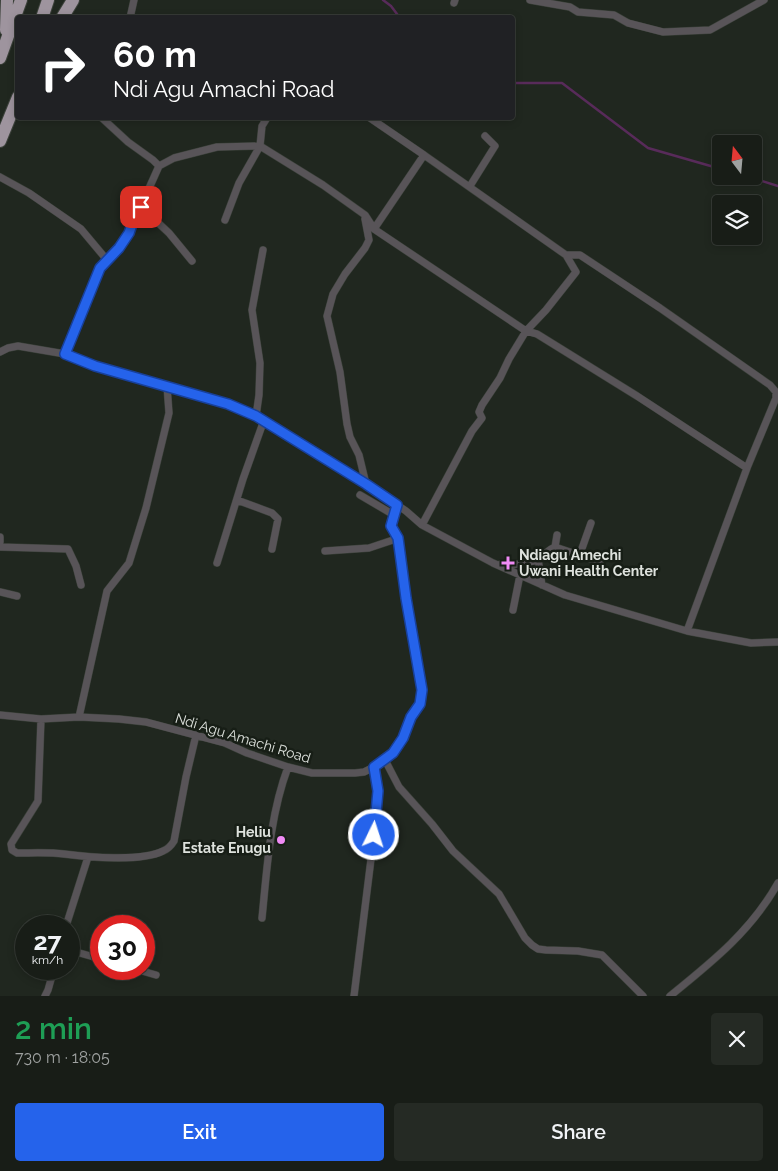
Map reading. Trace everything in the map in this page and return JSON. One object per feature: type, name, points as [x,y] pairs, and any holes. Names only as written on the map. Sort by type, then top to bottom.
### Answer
[{"type":"highway","points":[[6,0],[6,39]]},
{"type":"highway","points":[[15,15],[21,0]]},
{"type":"highway","points":[[43,15],[48,0]]},
{"type":"highway","points":[[64,15],[73,0]]},
{"type":"highway","points":[[0,58],[15,16]]},
{"type":"highway","points":[[0,141],[15,104]]},
{"type":"street","points":[[131,15],[134,0]]},
{"type":"street","points":[[530,0],[570,6],[578,12],[614,15],[628,23],[663,32],[710,30],[764,0]]},
{"type":"street","points":[[104,120],[158,166]]},
{"type":"street","points":[[225,220],[239,183],[260,146],[262,126],[266,120]]},
{"type":"street","points":[[373,120],[566,254],[576,272],[526,331],[500,378],[482,404],[479,412],[482,418],[472,432],[422,525]]},
{"type":"street","points":[[470,186],[495,146],[485,136]]},
{"type":"street","points":[[65,354],[100,268],[119,248],[129,233],[158,166],[174,158],[217,147],[260,146],[323,185],[365,215],[374,229],[526,331],[537,334],[637,396],[747,468]]},
{"type":"street","points":[[374,229],[424,155]]},
{"type":"street","points":[[0,177],[29,193],[81,229],[107,260]]},
{"type":"street","points":[[141,207],[169,233],[192,261]]},
{"type":"street","points":[[365,215],[369,240],[366,248],[345,274],[333,294],[327,316],[340,372],[348,431],[359,455],[366,484]]},
{"type":"street","points":[[256,416],[260,363],[252,310],[263,250]]},
{"type":"street","points":[[566,254],[580,255],[770,385],[776,392],[776,398],[747,468],[687,632]]},
{"type":"street","points":[[0,352],[18,346],[65,354],[95,366],[228,404],[264,420],[366,484],[422,525],[493,563],[542,586],[565,595],[687,632],[751,643],[778,642]]},
{"type":"street","points":[[79,717],[107,591],[128,563],[146,508],[169,413],[167,386]]},
{"type":"street","points":[[217,563],[264,420]]},
{"type":"street","points":[[360,495],[394,515]]},
{"type":"street","points":[[237,500],[272,513],[278,519],[272,549]]},
{"type":"street","name":"Ndi Agu Amachi Road","points":[[0,715],[41,719],[79,717],[146,722],[225,743],[247,753],[312,773],[355,773],[364,772],[374,767],[393,753],[403,738],[411,717],[420,704],[422,690],[398,538],[391,526],[397,505]]},
{"type":"street","points":[[580,554],[591,523]]},
{"type":"street","points":[[555,546],[557,535]]},
{"type":"street","points":[[0,537],[0,542]]},
{"type":"street","points":[[325,551],[369,548],[398,538]]},
{"type":"street","points":[[493,563],[511,565],[538,559],[555,546],[600,562]]},
{"type":"street","points":[[0,547],[68,549],[76,566],[81,586]]},
{"type":"street","points":[[538,559],[542,586]]},
{"type":"street","points":[[513,610],[520,575]]},
{"type":"street","points":[[0,592],[17,596]]},
{"type":"street","points":[[41,719],[38,801],[11,844],[12,850],[17,853],[114,858],[150,856],[163,852],[174,841],[196,735]]},
{"type":"street","points":[[385,760],[399,787],[453,851],[499,894],[525,938],[532,945],[538,949],[578,951],[602,955],[643,996]]},
{"type":"street","points":[[262,918],[270,839],[280,788],[288,767]]},
{"type":"street","points":[[354,996],[378,791],[374,767]]},
{"type":"street","points":[[70,915],[88,857]]},
{"type":"street","points":[[670,996],[736,940],[754,918],[778,882]]},
{"type":"street","points":[[45,996],[51,980]]},
{"type":"waterway","points":[[383,0],[398,15]]},
{"type":"waterway","points":[[515,83],[562,83],[648,148],[712,166]]},
{"type":"waterway","points":[[762,181],[778,186]]},
{"type":"place","name":"Ndiagu Amechi Uwani Health Center","points":[[508,563]]},
{"type":"place","name":"Heliu Estate Enugu","points":[[281,840]]},
{"type":"route","points":[[141,207],[135,216],[129,233],[119,248],[100,268],[65,354],[95,366],[228,404],[256,416],[397,505],[391,526],[398,538],[422,690],[420,704],[411,717],[403,738],[393,753],[374,767],[378,791],[374,835]]}]
